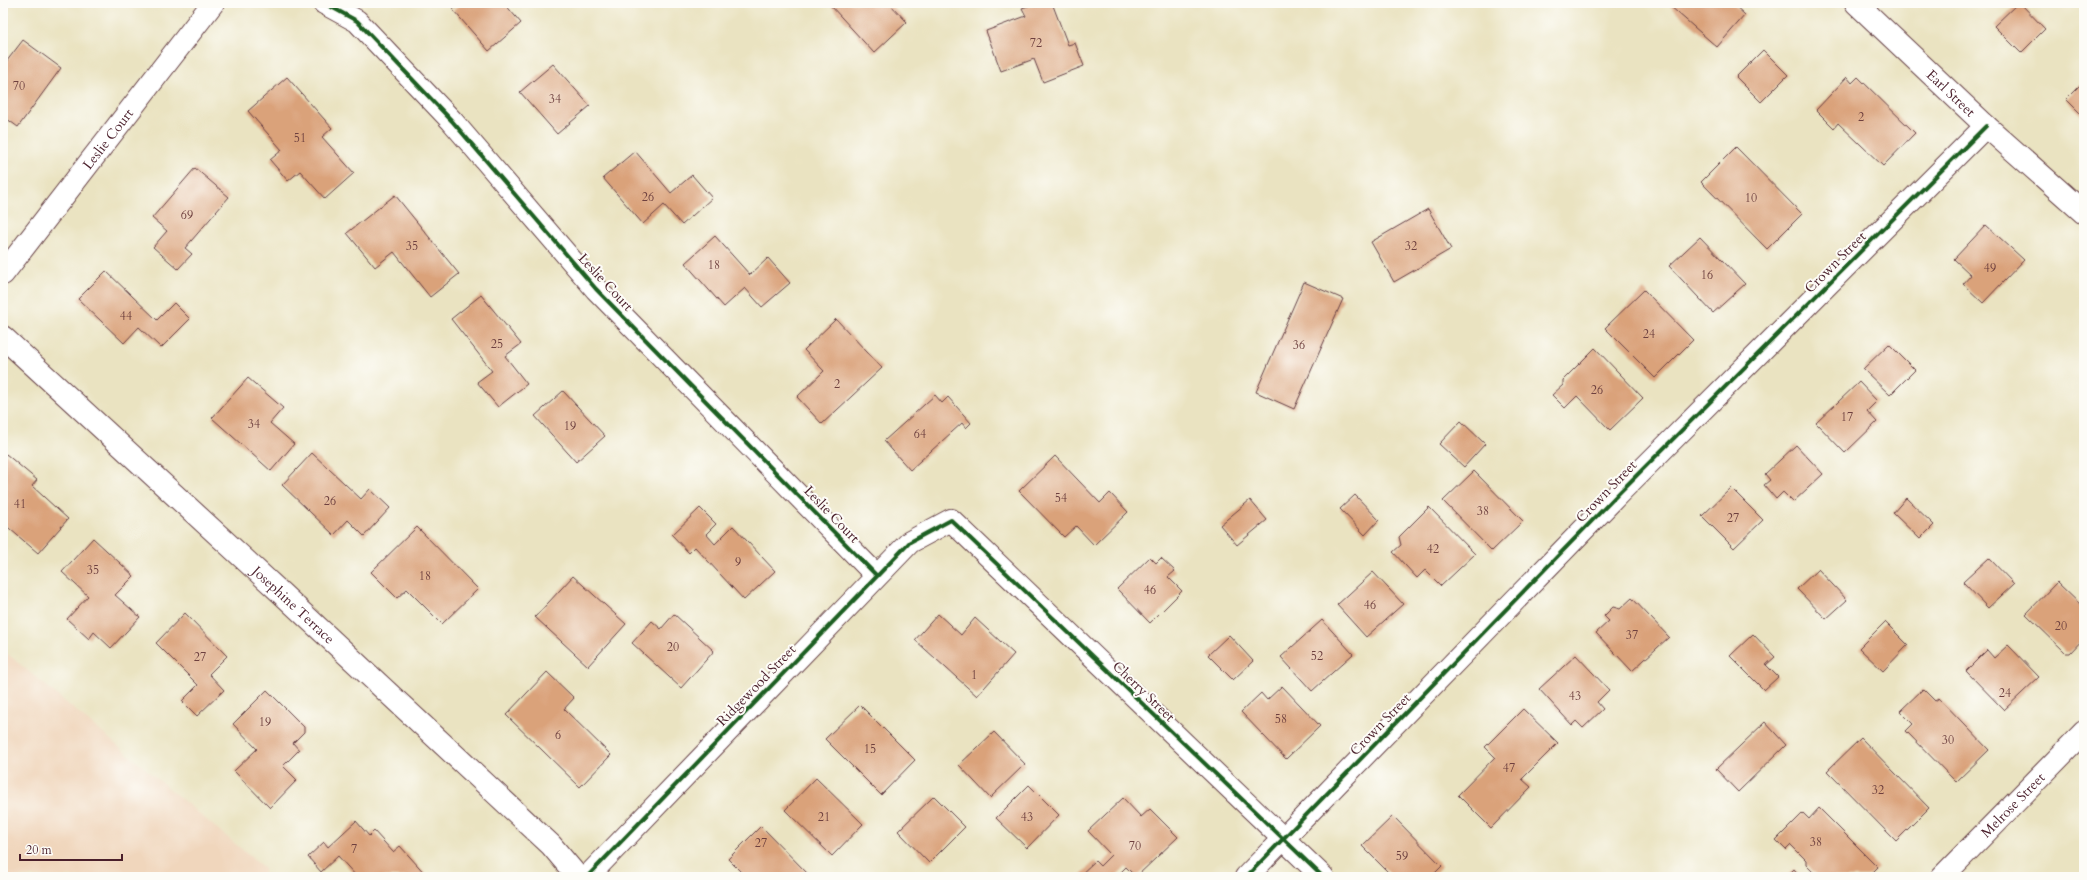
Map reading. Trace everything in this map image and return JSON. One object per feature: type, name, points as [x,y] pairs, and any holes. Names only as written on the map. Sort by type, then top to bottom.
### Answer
[{"type":"street","name":"Leslie Court","points":[[3,274],[213,3]]},
{"type":"street","name":"Leslie Court","points":[[324,3],[357,21],[452,121],[596,289],[876,576]]},
{"type":"street","name":"Earl Street","points":[[1856,3],[1986,126],[2084,213]]},
{"type":"street","name":"Crown Street","points":[[1246,877],[1621,491],[1986,126]]},
{"type":"street","name":"Josephine Terrace","points":[[3,337],[540,834],[578,877]]},
{"type":"street","name":"Ridgewood Street","points":[[587,877],[910,542],[951,520]]},
{"type":"street","name":"Cherry Street","points":[[951,520],[1323,877]]},
{"type":"street","name":"Melrose Street","points":[[1942,877],[2084,732]]},
{"type":"shaded area","points":[[3,650],[264,868],[264,877],[3,877]]},
{"type":"building","points":[[461,3],[504,3],[521,23],[489,51],[453,10]]},
{"type":"building","points":[[834,3],[889,3],[907,22],[874,53],[831,6]]},
{"type":"building","points":[[1037,3],[1052,3],[1068,45],[1075,43],[1084,66],[1043,82],[1034,59],[1001,71],[986,31],[1026,16],[1022,8]]},
{"type":"building","points":[[1673,3],[1732,3],[1745,15],[1717,47],[1670,6]]},
{"type":"building","points":[[2018,3],[2020,3],[2045,29],[2021,53],[1994,26]]},
{"type":"building","points":[[23,40],[61,68],[18,127],[3,116],[3,66]]},
{"type":"building","points":[[1763,50],[1788,75],[1761,102],[1736,77]]},
{"type":"building","points":[[553,64],[590,106],[557,134],[520,92]]},
{"type":"building","points":[[287,77],[332,128],[322,137],[354,173],[325,199],[300,171],[288,181],[270,160],[282,150],[248,111]]},
{"type":"building","points":[[1847,77],[1852,83],[1858,77],[1915,133],[1883,166],[1838,123],[1834,128],[1816,110]]},
{"type":"building","points":[[2084,81],[2084,117],[2066,99]]},
{"type":"building","points":[[1736,147],[1802,214],[1767,249],[1701,182]]},
{"type":"building","points":[[635,151],[671,193],[692,175],[712,198],[682,225],[664,205],[643,224],[603,178]]},
{"type":"building","points":[[195,168],[229,197],[185,248],[192,254],[178,269],[153,247],[167,231],[152,218]]},
{"type":"building","points":[[395,195],[459,274],[430,297],[394,252],[375,267],[347,233]]},
{"type":"building","points":[[1428,209],[1451,249],[1394,282],[1371,242]]},
{"type":"building","points":[[1986,225],[2024,260],[1983,303],[1963,284],[1971,275],[1954,259]]},
{"type":"building","points":[[715,236],[750,275],[768,258],[790,283],[762,307],[745,288],[724,307],[685,263]]},
{"type":"building","points":[[1700,237],[1745,284],[1713,313],[1669,266]]},
{"type":"building","points":[[106,271],[157,320],[174,303],[190,319],[161,348],[139,327],[124,343],[78,299]]},
{"type":"building","points":[[1304,282],[1343,299],[1294,409],[1256,392]]},
{"type":"building","points":[[1644,290],[1693,340],[1655,378],[1605,328]]},
{"type":"building","points":[[481,295],[521,344],[505,356],[527,384],[498,407],[477,382],[492,371],[451,319]]},
{"type":"building","points":[[836,319],[882,368],[822,424],[797,397],[824,371],[804,350]]},
{"type":"building","points":[[1889,344],[1915,370],[1890,395],[1863,369]]},
{"type":"building","points":[[1595,348],[1643,398],[1610,430],[1577,396],[1565,408],[1552,395],[1563,385],[1563,380]]},
{"type":"building","points":[[248,378],[283,408],[270,423],[294,444],[271,471],[212,418]]},
{"type":"building","points":[[1859,382],[1877,401],[1867,411],[1877,422],[1845,453],[1816,423]]},
{"type":"building","points":[[563,391],[605,436],[576,462],[535,416]]},
{"type":"building","points":[[935,395],[942,403],[948,397],[971,423],[966,428],[962,423],[910,470],[884,441]]},
{"type":"building","points":[[1461,421],[1485,444],[1464,467],[1439,444]]},
{"type":"building","points":[[1796,445],[1823,474],[1793,502],[1783,492],[1776,499],[1764,485],[1770,480],[1765,474]]},
{"type":"building","points":[[312,453],[361,499],[370,489],[390,508],[364,536],[348,520],[334,535],[282,485]]},
{"type":"building","points":[[6,454],[37,480],[32,486],[68,519],[38,553],[3,523],[3,458]]},
{"type":"building","points":[[1055,456],[1100,503],[1110,493],[1128,512],[1094,545],[1076,526],[1064,537],[1019,491]]},
{"type":"building","points":[[1474,471],[1523,521],[1492,551],[1443,501]]},
{"type":"building","points":[[1731,488],[1763,520],[1734,548],[1702,516]]},
{"type":"building","points":[[1355,495],[1379,520],[1365,535],[1340,509]]},
{"type":"building","points":[[1906,498],[1934,525],[1920,539],[1893,513]]},
{"type":"building","points":[[1250,500],[1267,520],[1237,545],[1220,525]]},
{"type":"building","points":[[1429,507],[1475,554],[1441,586],[1425,570],[1417,578],[1393,552],[1401,545],[1399,537]]},
{"type":"building","points":[[700,508],[716,524],[706,534],[715,544],[733,526],[775,571],[744,600],[695,547],[689,553],[672,535]]},
{"type":"building","points":[[417,527],[478,589],[442,624],[407,589],[397,598],[371,572]]},
{"type":"building","points":[[93,538],[134,576],[115,595],[140,617],[111,648],[94,632],[89,639],[67,619],[88,596],[62,572]]},
{"type":"building","points":[[1150,557],[1156,563],[1161,558],[1175,571],[1168,577],[1182,591],[1150,623],[1117,589]]},
{"type":"building","points":[[1989,558],[2014,584],[1988,608],[1963,582]]},
{"type":"building","points":[[1818,569],[1847,600],[1826,619],[1797,589]]},
{"type":"building","points":[[1373,572],[1403,604],[1366,637],[1337,605]]},
{"type":"building","points":[[573,576],[626,624],[588,666],[535,617]]},
{"type":"building","points":[[2057,582],[2084,608],[2084,638],[2070,653],[2066,653],[2026,614]]},
{"type":"building","points":[[1632,598],[1669,637],[1632,671],[1596,633],[1609,621],[1604,616],[1613,607],[1620,609]]},
{"type":"building","points":[[185,613],[227,656],[209,674],[224,690],[197,716],[182,701],[198,685],[156,643]]},
{"type":"building","points":[[674,614],[714,651],[681,688],[632,643],[652,621],[661,629]]},
{"type":"building","points":[[938,614],[961,635],[975,618],[1014,654],[977,696],[915,640]]},
{"type":"building","points":[[1322,620],[1353,654],[1312,691],[1281,657]]},
{"type":"building","points":[[1885,622],[1908,645],[1883,671],[1859,648]]},
{"type":"building","points":[[1753,634],[1775,657],[1766,665],[1778,677],[1764,690],[1730,656]]},
{"type":"building","points":[[1229,635],[1253,661],[1233,680],[1208,655]]},
{"type":"building","points":[[2008,645],[2039,677],[2004,710],[1966,671],[1987,650],[1994,658]]},
{"type":"building","points":[[1576,655],[1609,690],[1597,702],[1603,709],[1583,728],[1576,721],[1572,725],[1539,689]]},
{"type":"building","points":[[547,672],[574,698],[564,709],[611,755],[580,787],[506,715]]},
{"type":"building","points":[[1282,686],[1320,726],[1286,759],[1241,712],[1261,693],[1267,700]]},
{"type":"building","points":[[1923,689],[1935,701],[1939,698],[1989,750],[1956,782],[1906,731],[1913,724],[1900,711]]},
{"type":"building","points":[[267,690],[304,727],[304,732],[293,743],[299,750],[283,766],[297,780],[270,808],[234,771],[257,749],[233,724]]},
{"type":"building","points":[[860,705],[915,760],[881,795],[825,739]]},
{"type":"building","points":[[1523,709],[1558,743],[1522,779],[1531,787],[1491,828],[1458,795],[1495,757],[1485,747]]},
{"type":"building","points":[[1765,722],[1786,745],[1738,792],[1716,769]]},
{"type":"building","points":[[994,732],[1025,764],[990,798],[959,765]]},
{"type":"building","points":[[1861,738],[1929,808],[1896,841],[1827,771]]},
{"type":"building","points":[[816,778],[863,824],[832,856],[785,810]]},
{"type":"building","points":[[1029,785],[1059,815],[1027,848],[996,818]]},
{"type":"building","points":[[934,796],[965,827],[929,863],[898,831]]},
{"type":"building","points":[[1123,798],[1141,817],[1150,809],[1178,837],[1136,877],[1126,867],[1117,876],[1118,877],[1078,877],[1095,861],[1100,866],[1111,855],[1088,831]]},
{"type":"building","points":[[1819,808],[1878,867],[1868,877],[1818,877],[1806,865],[1806,860],[1791,845],[1786,850],[1776,840],[1803,813],[1809,819]]},
{"type":"building","points":[[1393,816],[1442,866],[1431,877],[1393,877],[1362,846]]},
{"type":"building","points":[[356,821],[369,836],[374,831],[393,852],[400,846],[428,877],[357,877],[338,856],[321,872],[308,857],[324,842],[328,847]]},
{"type":"building","points":[[761,826],[809,875],[806,877],[746,877],[728,859]]},
{"type":"building","points":[[1794,869],[1801,877],[1786,877]]},
{"type":"cycle path","points":[[324,3],[357,21],[452,121],[596,289],[876,575]]},
{"type":"cycle path","points":[[1246,877],[1621,491],[1986,126]]},
{"type":"cycle path","points":[[587,877],[910,542],[951,520],[1323,877]]}]
